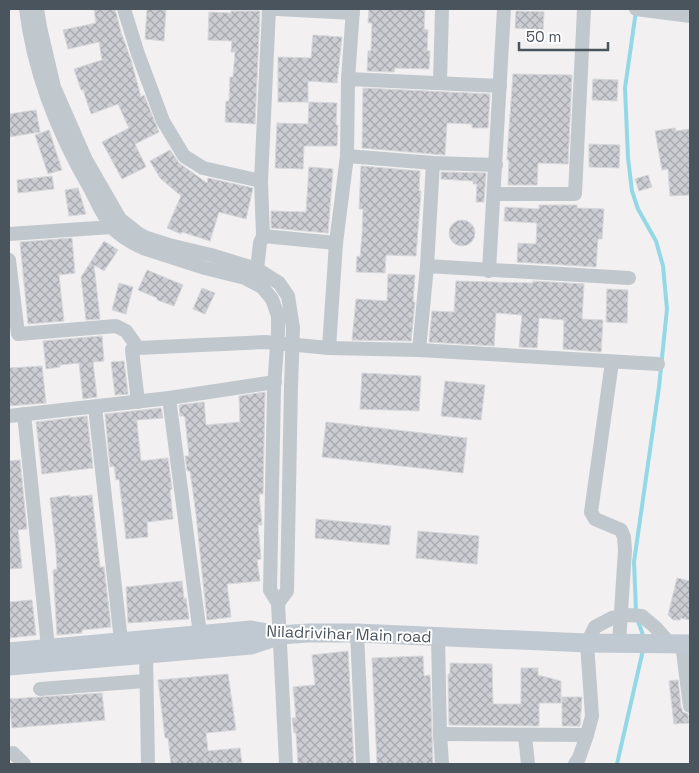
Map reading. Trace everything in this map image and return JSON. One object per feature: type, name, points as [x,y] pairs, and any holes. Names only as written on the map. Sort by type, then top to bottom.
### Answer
[{"type":"street","points":[[26,9],[54,87],[86,160],[120,219],[147,238],[169,246],[211,255],[257,269],[278,283],[288,296],[293,328],[293,344],[290,387],[287,591],[278,604]]},
{"type":"street","points":[[37,9],[34,28],[38,70],[56,121],[77,166],[112,227],[122,236],[143,248],[205,268],[245,278],[262,287],[272,299],[278,316],[270,590],[278,604],[286,764]]},
{"type":"street","points":[[124,9],[138,54],[163,121],[184,156],[203,168],[261,181]]},
{"type":"street","points":[[257,269],[260,243],[263,236],[261,181],[269,9]]},
{"type":"street","points":[[277,9],[353,11],[348,79],[348,156],[336,243],[329,348]]},
{"type":"street","points":[[440,82],[442,9]]},
{"type":"street","points":[[489,270],[504,9]]},
{"type":"street","points":[[494,194],[575,194],[584,9]]},
{"type":"street","points":[[640,9],[690,16]]},
{"type":"street","points":[[348,79],[500,86]]},
{"type":"street","points":[[348,156],[496,165]]},
{"type":"street","points":[[418,350],[427,266],[432,162]]},
{"type":"street","points":[[9,234],[112,227]]},
{"type":"street","points":[[263,236],[336,243]]},
{"type":"street","points":[[9,260],[18,334],[116,326],[126,331],[138,348]]},
{"type":"street","points":[[427,266],[629,278]]},
{"type":"street","points":[[138,402],[132,350],[138,348],[265,342],[329,348],[418,350],[658,364]]},
{"type":"street","points":[[612,362],[591,512],[595,519],[621,530],[624,537],[622,643]]},
{"type":"street","points":[[9,416],[138,402],[275,382]]},
{"type":"street","points":[[169,398],[200,634]]},
{"type":"street","points":[[95,407],[121,641]]},
{"type":"street","points":[[24,414],[48,647]]},
{"type":"street","points":[[575,764],[579,758],[592,716],[587,643],[594,627],[612,618],[642,616],[674,644],[690,706]]},
{"type":"street","name":"Niladrivihar Main road","points":[[9,652],[252,630],[279,635],[357,633],[587,643],[674,644]]},
{"type":"street","points":[[357,633],[363,764]]},
{"type":"street","points":[[9,666],[251,645],[279,635]]},
{"type":"street","points":[[438,637],[442,764]]},
{"type":"street","points":[[146,653],[148,764]]},
{"type":"street","points":[[40,689],[146,681]]},
{"type":"street","points":[[440,734],[587,735]]},
{"type":"street","points":[[525,736],[528,764]]},
{"type":"street","points":[[13,753],[24,764]]},
{"type":"building","points":[[94,9],[115,9],[141,97],[144,95],[159,132],[135,144],[146,167],[122,179],[102,142],[129,128],[118,104],[91,114],[74,69],[102,60],[99,42],[68,49],[63,30],[96,23]]},
{"type":"building","points":[[147,9],[166,9],[164,41],[145,39]]},
{"type":"building","points":[[369,9],[425,9],[424,29],[428,30],[427,51],[430,51],[429,69],[395,68],[394,72],[367,71],[368,51],[371,51],[372,23],[368,23]]},
{"type":"building","points":[[231,11],[260,11],[255,124],[225,122],[226,101],[229,101],[230,77],[233,77],[235,52],[231,52],[232,41],[208,40],[209,12],[231,13]]},
{"type":"building","points":[[516,11],[544,12],[543,30],[515,28]]},
{"type":"building","points":[[313,35],[342,37],[337,83],[308,81],[308,102],[278,102],[278,57],[311,58]]},
{"type":"building","points":[[513,74],[572,75],[568,164],[538,163],[537,185],[508,185],[509,160],[507,160]]},
{"type":"building","points":[[593,79],[618,80],[617,101],[592,100]]},
{"type":"building","points":[[363,88],[490,94],[488,128],[472,128],[472,124],[447,123],[445,155],[362,148]]},
{"type":"building","points":[[309,102],[337,103],[337,146],[304,146],[303,169],[275,168],[277,123],[308,124]]},
{"type":"building","points":[[36,110],[40,132],[9,137],[9,114]]},
{"type":"building","points":[[675,128],[676,131],[690,129],[690,195],[670,196],[668,169],[662,170],[655,131]]},
{"type":"building","points":[[49,130],[62,170],[48,174],[35,135]]},
{"type":"building","points":[[589,144],[620,145],[619,168],[589,167]]},
{"type":"building","points":[[170,150],[179,163],[207,183],[208,178],[253,188],[246,219],[219,212],[210,241],[182,232],[181,234],[167,228],[181,196],[160,178],[150,161]]},
{"type":"building","points":[[361,166],[420,171],[419,191],[421,191],[416,256],[386,255],[385,273],[356,272],[357,256],[360,257],[362,235],[363,209],[359,209]]},
{"type":"building","points":[[309,167],[333,169],[328,233],[271,228],[271,211],[306,212]]},
{"type":"building","points":[[441,172],[486,173],[484,202],[476,202],[477,184],[473,184],[473,181],[441,179]]},
{"type":"building","points":[[648,175],[652,187],[639,191],[635,179]]},
{"type":"building","points":[[52,176],[54,189],[18,193],[17,180]]},
{"type":"building","points":[[78,188],[86,214],[69,216],[65,190]]},
{"type":"building","points":[[539,205],[577,205],[577,208],[604,209],[602,239],[598,239],[596,267],[517,262],[518,243],[536,244],[537,223],[504,221],[505,207],[539,209]]},
{"type":"building","points":[[462,220],[471,224],[475,233],[471,242],[462,246],[453,242],[449,233],[453,224]]},
{"type":"building","points":[[72,238],[75,273],[59,275],[64,321],[28,324],[20,242]]},
{"type":"building","points":[[104,241],[118,250],[104,271],[94,265],[100,319],[86,320],[81,277]]},
{"type":"building","points":[[147,270],[183,285],[174,306],[138,290]]},
{"type":"building","points":[[388,274],[415,275],[413,302],[415,302],[411,341],[352,340],[356,299],[387,301]]},
{"type":"building","points":[[456,281],[533,283],[533,281],[584,284],[582,319],[603,320],[601,352],[563,349],[564,320],[539,318],[537,348],[519,347],[522,315],[496,313],[494,346],[429,342],[432,311],[454,312]]},
{"type":"building","points":[[119,283],[133,287],[126,314],[112,310]]},
{"type":"building","points":[[202,288],[215,293],[205,314],[193,309]]},
{"type":"building","points":[[607,289],[628,290],[627,323],[606,322]]},
{"type":"building","points":[[102,336],[104,361],[93,362],[97,397],[83,399],[79,363],[46,369],[43,341]]},
{"type":"building","points":[[124,361],[128,394],[115,395],[111,362]]},
{"type":"building","points":[[42,366],[46,403],[9,406],[9,368]]},
{"type":"building","points":[[362,373],[421,376],[419,411],[360,409]]},
{"type":"building","points":[[445,381],[485,385],[481,420],[441,416]]},
{"type":"building","points":[[265,392],[263,494],[259,494],[262,525],[258,525],[261,559],[257,560],[260,581],[227,584],[231,617],[207,620],[196,514],[190,471],[187,471],[185,456],[189,456],[185,418],[180,416],[179,405],[204,402],[206,425],[240,422],[239,396]]},
{"type":"building","points":[[161,408],[163,418],[137,420],[141,461],[168,458],[173,519],[147,522],[148,537],[126,539],[119,479],[116,480],[114,466],[110,467],[105,414]]},
{"type":"building","points":[[87,416],[93,468],[42,474],[36,422]]},
{"type":"building","points":[[326,422],[467,438],[463,473],[322,457]]},
{"type":"building","points":[[20,460],[27,529],[18,530],[22,568],[9,569],[9,461]]},
{"type":"building","points":[[70,495],[70,497],[92,495],[100,567],[104,567],[111,627],[82,630],[82,633],[57,635],[53,570],[57,569],[50,498]]},
{"type":"building","points":[[316,519],[391,526],[389,545],[315,538]]},
{"type":"building","points":[[418,531],[479,536],[477,564],[416,558]]},
{"type":"building","points":[[677,578],[690,581],[690,620],[681,618],[680,620],[673,620],[668,615]]},
{"type":"building","points":[[182,581],[189,619],[128,623],[126,587]]},
{"type":"building","points":[[32,600],[36,635],[9,638],[9,602]]},
{"type":"building","points":[[348,651],[354,764],[298,764],[296,733],[294,733],[292,718],[296,718],[293,687],[315,685],[312,655]]},
{"type":"building","points":[[423,656],[424,676],[430,675],[433,764],[377,764],[372,658]]},
{"type":"building","points":[[450,663],[492,664],[493,704],[521,704],[521,668],[538,668],[538,675],[561,681],[561,703],[539,703],[539,726],[449,725],[448,674],[450,674]]},
{"type":"building","points":[[228,674],[236,730],[206,733],[208,751],[240,748],[242,763],[171,764],[168,738],[165,738],[158,680]]},
{"type":"building","points":[[678,680],[681,707],[683,712],[688,714],[689,723],[674,724],[669,681]]},
{"type":"building","points":[[102,693],[105,720],[12,728],[9,699]]},
{"type":"building","points":[[562,697],[582,697],[580,726],[562,726]]},
{"type":"waterway","points":[[636,11],[625,88],[628,158],[632,191],[638,209],[656,241],[663,266],[667,309],[659,387],[634,562],[636,611]]},
{"type":"waterway","points":[[637,618],[644,638]]},
{"type":"waterway","points":[[617,764],[643,650]]}]
